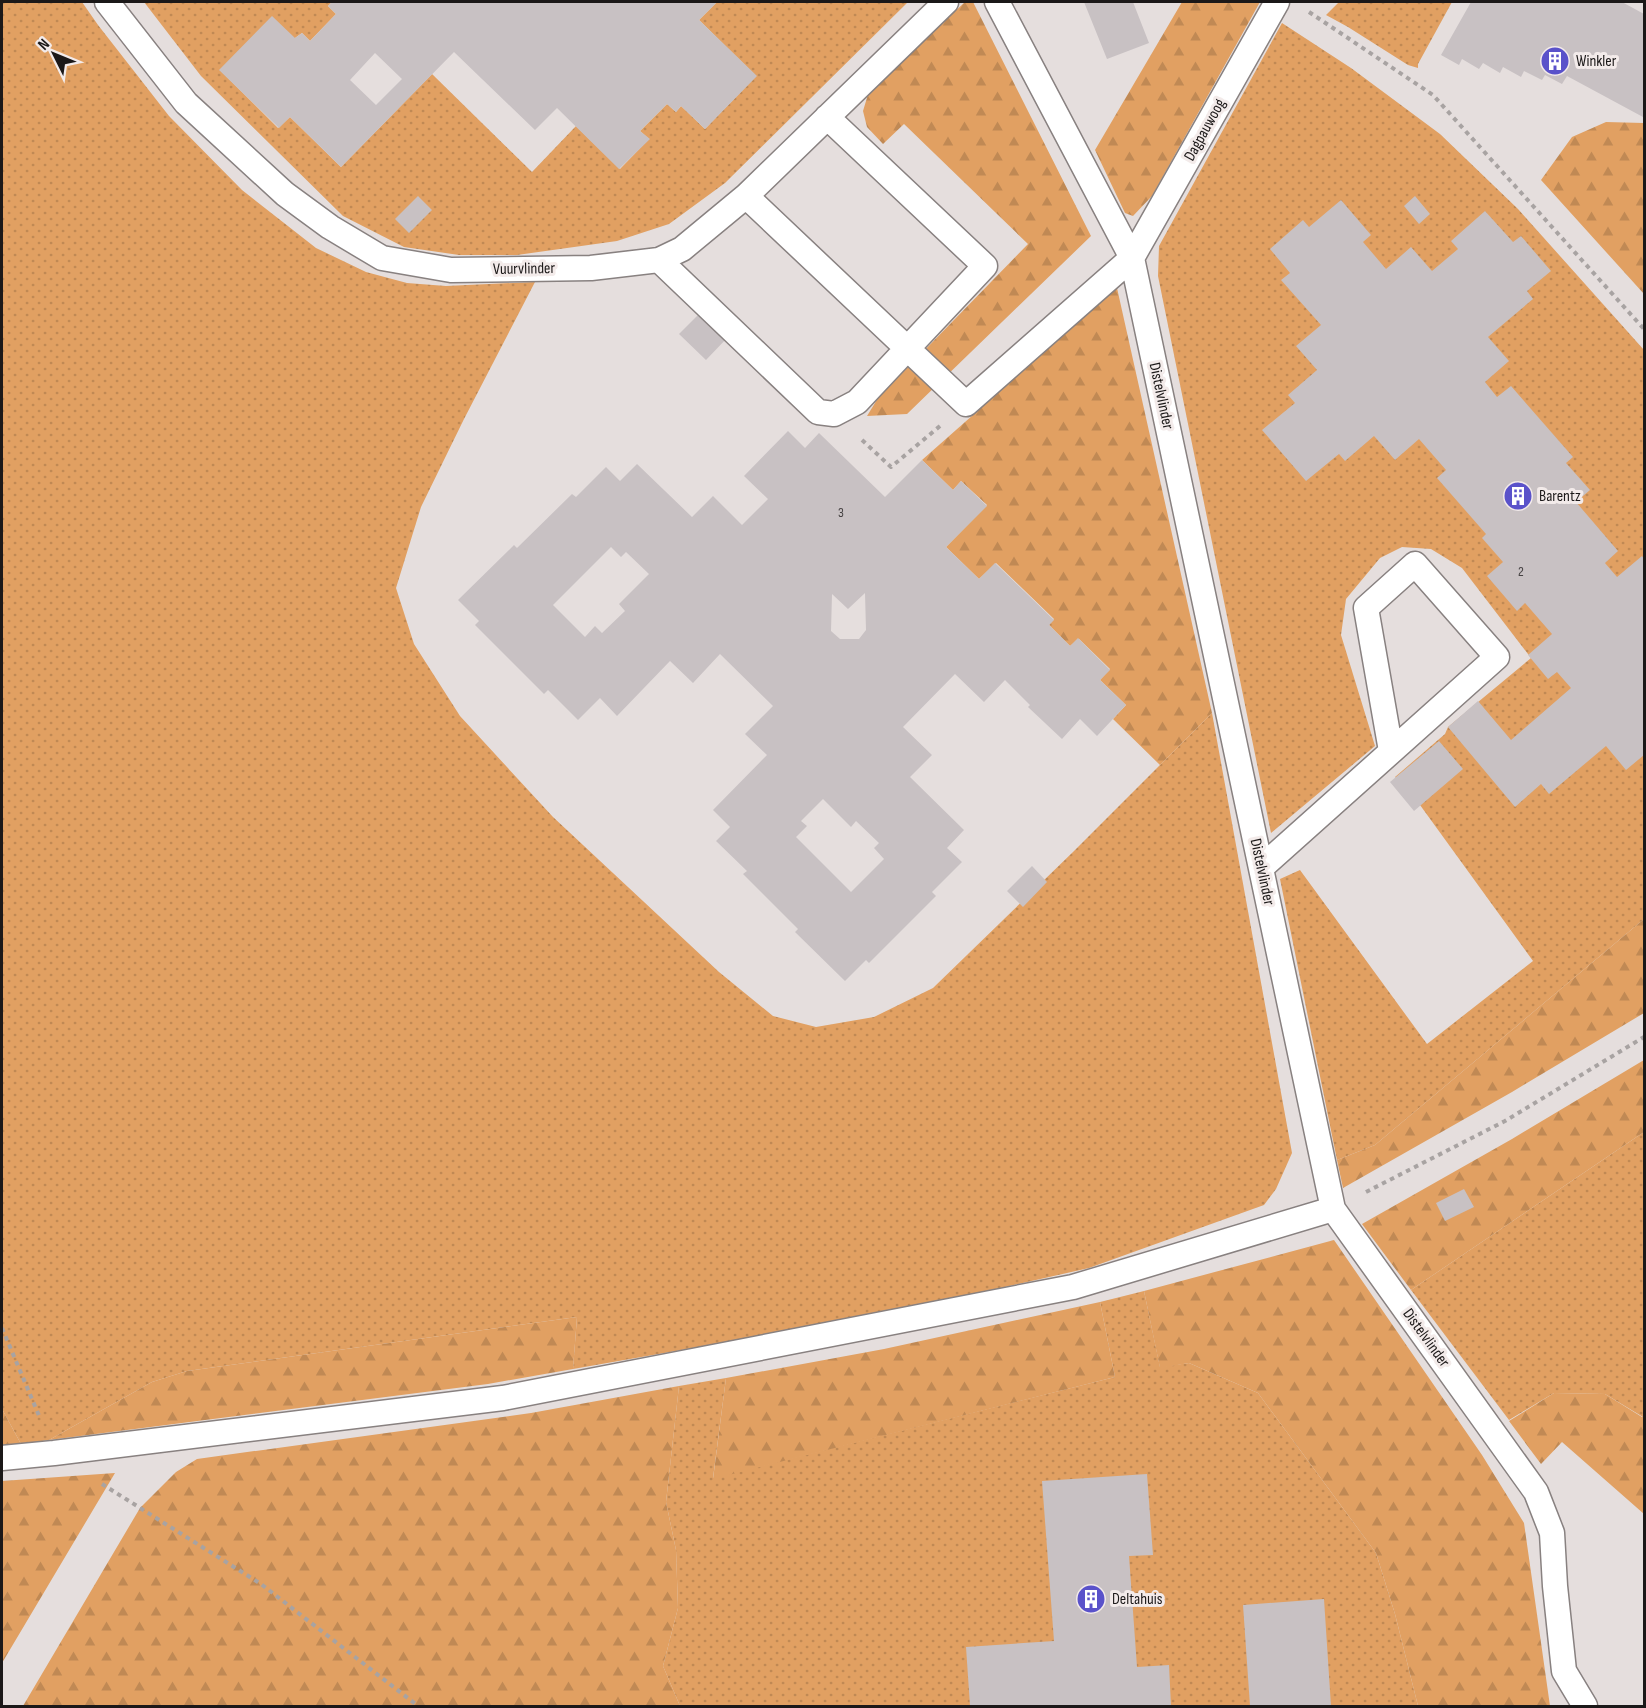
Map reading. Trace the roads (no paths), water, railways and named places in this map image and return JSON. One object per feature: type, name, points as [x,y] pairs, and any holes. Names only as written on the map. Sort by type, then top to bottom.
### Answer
[{"type":"lane","name":"Vuurvlinder","points":[[106,2],[186,103],[285,194],[330,227],[382,258],[451,270],[591,268],[659,260],[682,249],[746,196],[946,2]]},
{"type":"lane","name":"Distelvlinder","points":[[998,2],[1132,258],[1333,1209],[1536,1492],[1552,1533],[1564,1671],[1585,1707]]},
{"type":"lane","name":"Dagpauwoog","points":[[908,349],[966,405],[1132,258],[1277,2]]},
{"type":"lane","points":[[659,260],[818,412],[834,414],[857,402],[986,266],[827,117]]},
{"type":"lane","points":[[746,196],[908,349]]},
{"type":"lane","points":[[1261,868],[1497,657],[1415,564],[1366,608],[1391,751]]},
{"type":"lane","points":[[2,1458],[54,1454],[502,1398],[1073,1287],[1333,1209]]},
{"type":"place","name":"Winkler","points":[[1555,61]]},
{"type":"place","name":"Barentz","points":[[1518,496]]},
{"type":"place","name":"Deltahuis","points":[[1091,1599]]}]
